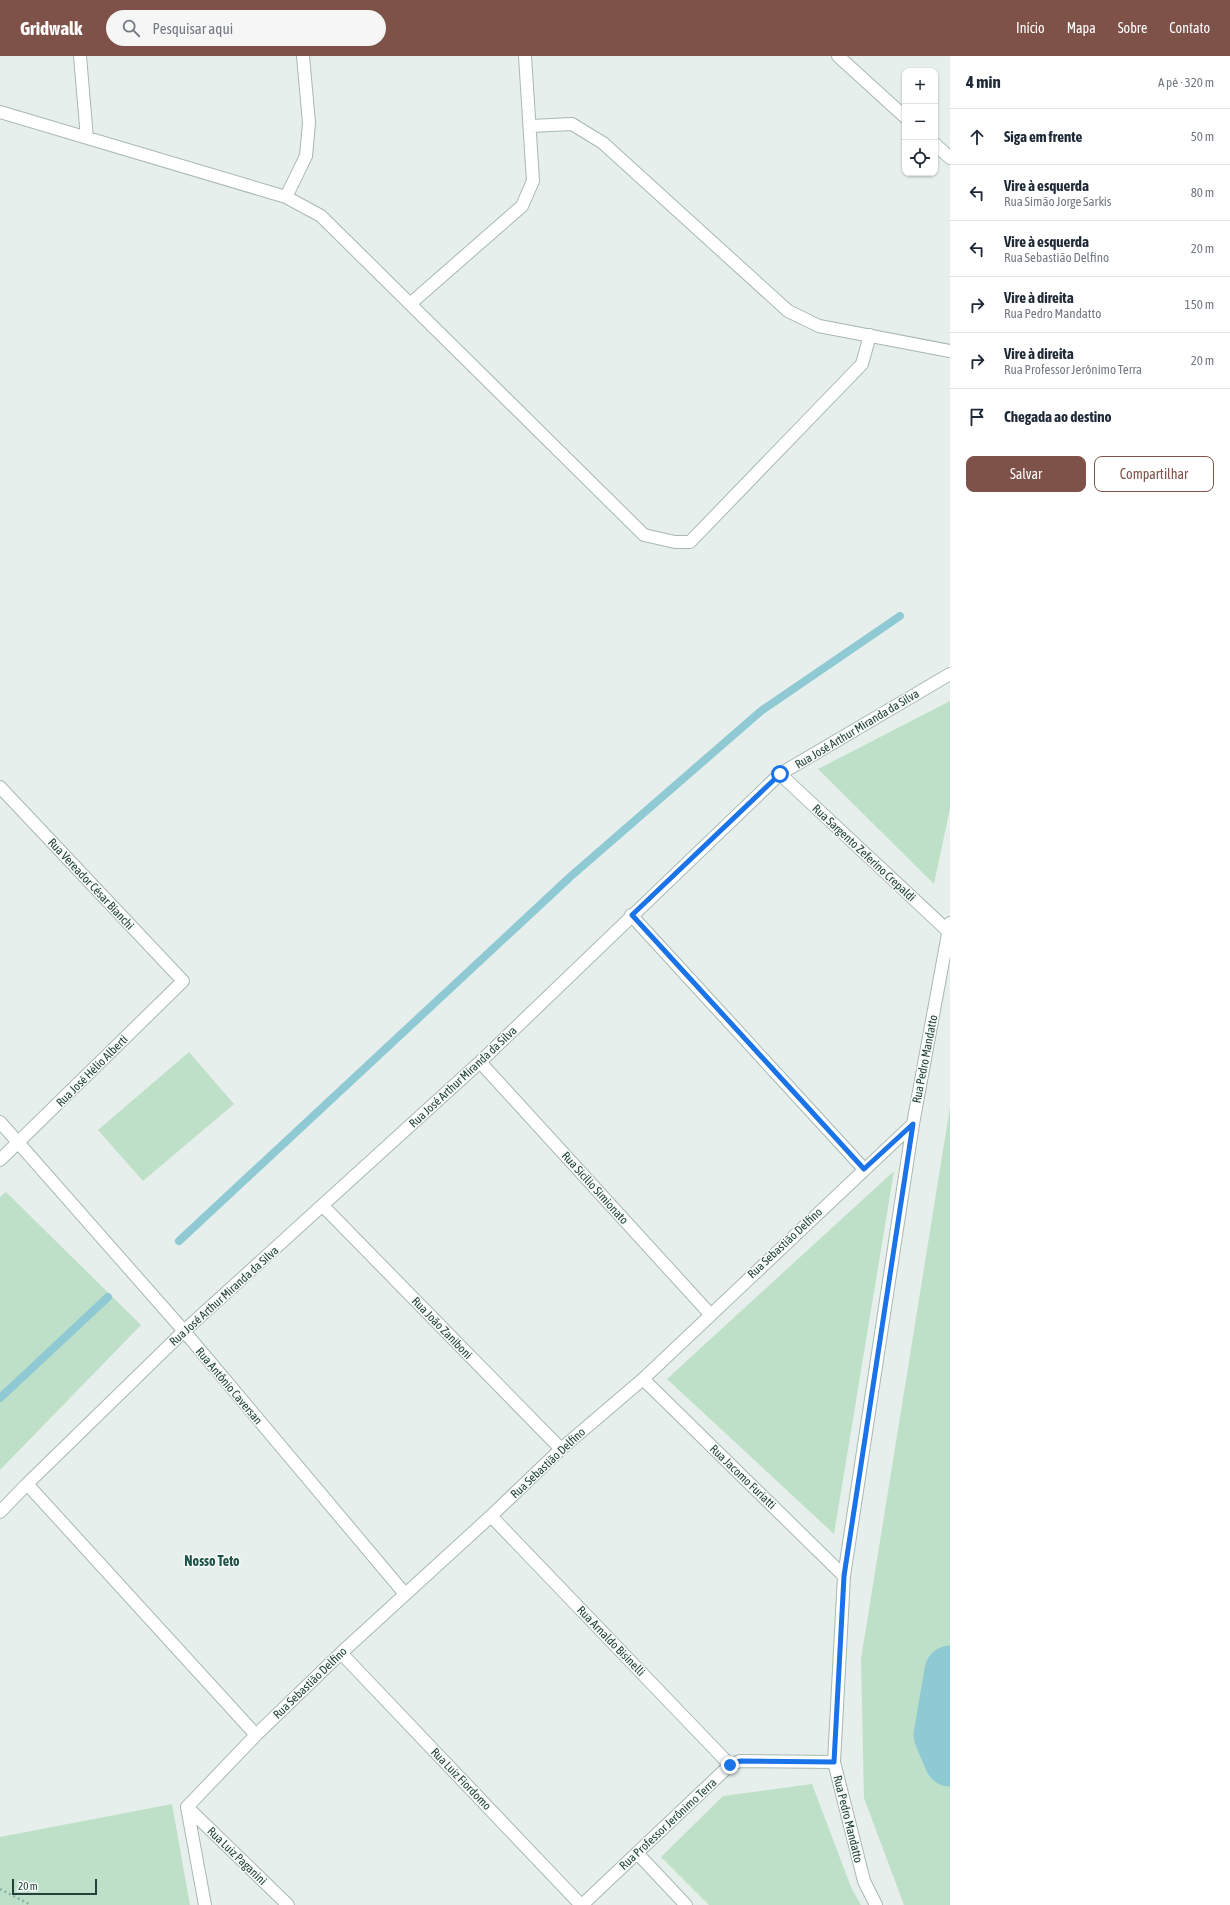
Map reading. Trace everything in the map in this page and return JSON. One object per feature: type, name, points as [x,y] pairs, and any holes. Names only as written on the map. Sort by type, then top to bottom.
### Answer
[{"type":"street","points":[[80,56],[87,138]]},
{"type":"street","points":[[286,197],[306,156],[309,123],[303,56]]},
{"type":"street","points":[[410,304],[522,206],[533,181],[531,126],[525,56]]},
{"type":"street","points":[[838,56],[902,114]]},
{"type":"street","points":[[0,112],[286,197],[321,216],[644,535],[675,542],[690,542],[862,364],[870,335]]},
{"type":"street","points":[[531,126],[572,124],[603,143],[788,310],[819,326],[950,351]]},
{"type":"street","points":[[938,147],[950,158]]},
{"type":"street","name":"Rua José Arthur Miranda da Silva","points":[[0,1512],[184,1331],[480,1062],[780,774],[950,674]]},
{"type":"street","name":"Rua Sargento Zeferino Crepaldi","points":[[780,774],[949,927]]},
{"type":"street","name":"Rua Vereador César Bianchi","points":[[0,787],[183,981]]},
{"type":"street","points":[[632,915],[864,1169]]},
{"type":"street","name":"Rua Pedro Mandatto","points":[[876,1905],[864,1880],[834,1762],[844,1576],[913,1124],[949,927]]},
{"type":"street","name":"Rua José Hélio Alberti","points":[[0,1160],[20,1143],[183,981]]},
{"type":"street","name":"Rua Sicilio Simionato","points":[[480,1062],[710,1314]]},
{"type":"street","name":"Rua Antônio Caversan","points":[[0,1122],[184,1331],[405,1594]]},
{"type":"street","name":"Rua Sebastião Delfino","points":[[187,1807],[256,1735],[341,1653],[491,1516],[561,1449],[643,1379],[710,1314],[913,1124]]},
{"type":"street","name":"Rua João Zaniboni","points":[[323,1206],[561,1449]]},
{"type":"street","name":"Rua Jacomo Furiatti","points":[[643,1379],[844,1576]]},
{"type":"street","points":[[27,1484],[256,1735]]},
{"type":"street","name":"Rua Arnaldo Bisinelli","points":[[491,1516],[730,1765]]},
{"type":"street","name":"Rua Luiz Fiordomo","points":[[341,1653],[581,1905]]},
{"type":"street","points":[[730,1765],[740,1761],[834,1762]]},
{"type":"street","name":"Rua Professor Jerônimo Terra","points":[[581,1905],[638,1854],[730,1765]]},
{"type":"street","points":[[187,1807],[205,1905]]},
{"type":"street","name":"Rua Luiz Paganini","points":[[187,1807],[288,1905]]},
{"type":"street","points":[[638,1854],[686,1905]]},
{"type":"path","points":[[0,1889],[31,1905]]},
{"type":"green space","points":[[950,701],[950,808],[934,884],[818,769]]},
{"type":"green space","points":[[189,1052],[234,1104],[143,1181],[98,1130]]},
{"type":"green space","points":[[950,1107],[950,1905],[904,1905],[864,1798],[861,1659]]},
{"type":"green space","points":[[894,1171],[834,1534],[667,1379]]},
{"type":"green space","points":[[6,1192],[141,1325],[0,1470],[0,1197]]},
{"type":"green space","points":[[812,1784],[851,1887],[861,1905],[709,1905],[661,1857],[723,1796]]},
{"type":"green space","points":[[172,1804],[190,1905],[0,1905],[0,1837]]},
{"type":"waterway","points":[[179,1241],[570,877],[761,711],[900,616]]},
{"type":"waterway","points":[[0,1398],[108,1297]]},
{"type":"waterway","points":[[950,1671],[939,1735],[950,1761]]},
{"type":"district","name":"Nosso Teto","points":[[212,1561]]},
{"type":"route","points":[[730,1765],[740,1761],[834,1762],[844,1576],[913,1124],[864,1169],[632,915],[780,774]]}]
